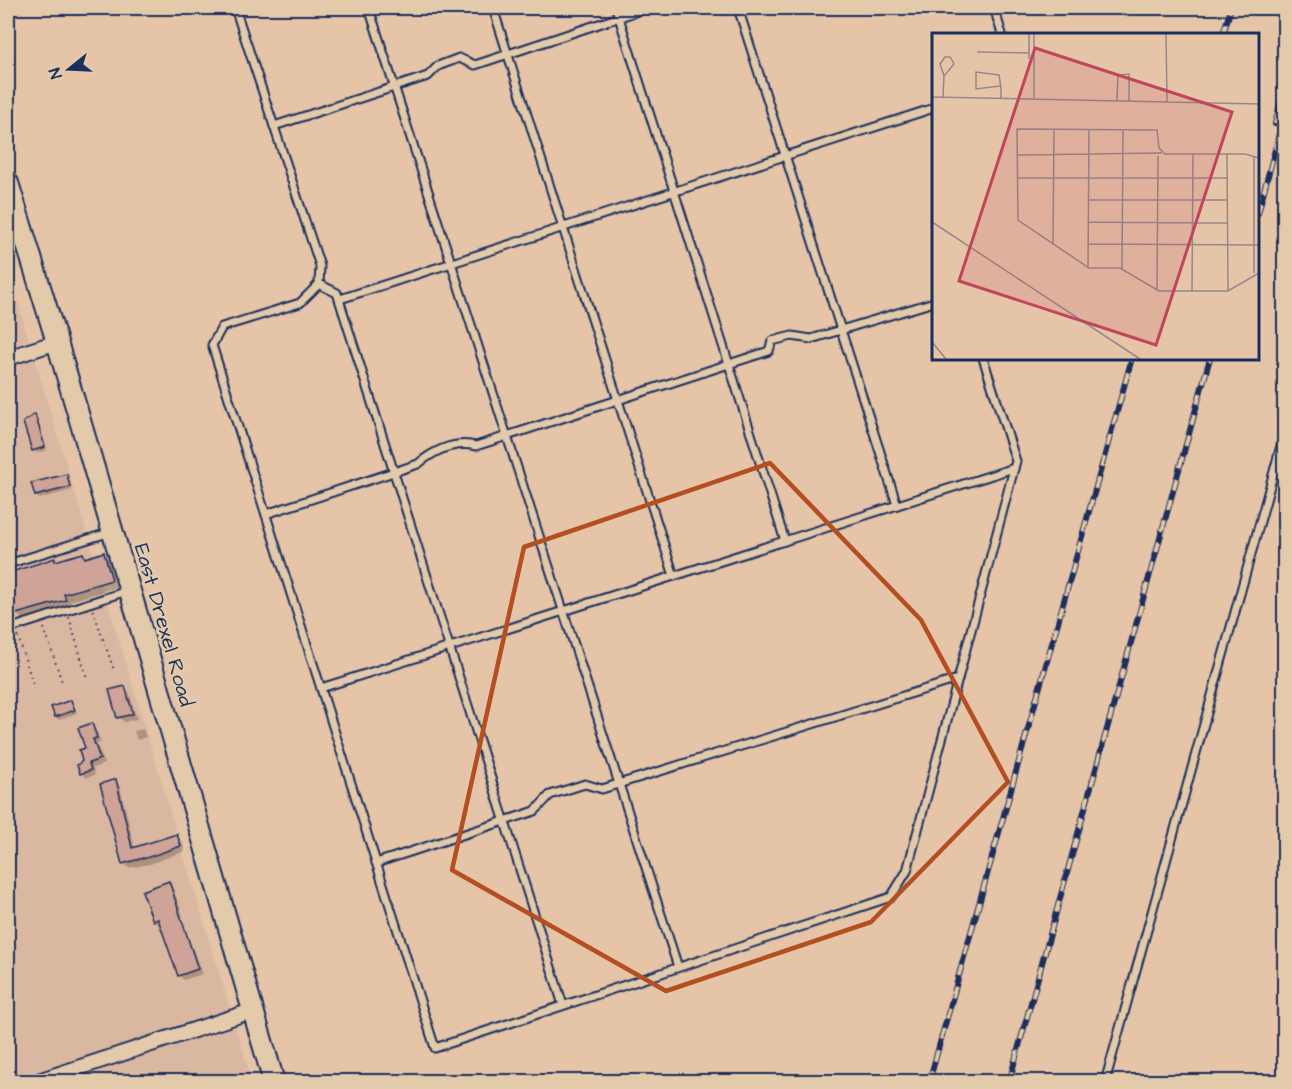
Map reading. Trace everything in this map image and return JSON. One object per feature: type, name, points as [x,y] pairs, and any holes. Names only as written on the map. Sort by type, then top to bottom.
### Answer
[{"type":"street","name":"East Drexel Road","points":[[8,183],[57,342],[274,1082]]},
{"type":"street","points":[[8,358],[57,342]]},
{"type":"street","points":[[35,1082],[252,1011]]},
{"type":"lane","points":[[235,8],[320,266],[320,284],[300,303],[222,327],[212,345],[435,1048],[891,897],[907,872],[1016,461],[984,360]]},
{"type":"lane","points":[[369,8],[678,967]]},
{"type":"lane","points":[[492,8],[674,576]]},
{"type":"lane","points":[[616,8],[785,541]]},
{"type":"lane","points":[[274,126],[428,76],[438,66],[459,58],[476,65],[647,8]]},
{"type":"lane","points":[[738,8],[897,506]]},
{"type":"lane","points":[[994,8],[1002,33]]},
{"type":"lane","points":[[340,299],[932,108]]},
{"type":"lane","points":[[320,284],[338,293],[563,1005]]},
{"type":"lane","points":[[266,514],[418,464],[431,453],[463,443],[476,446],[769,351],[772,341],[792,336],[811,339],[932,302]]},
{"type":"lane","points":[[1105,1082],[1284,435]]},
{"type":"lane","points":[[321,688],[1014,468]]},
{"type":"lane","points":[[8,564],[112,531]]},
{"type":"lane","points":[[11,628],[129,591]]},
{"type":"lane","points":[[376,863],[535,811],[550,795],[585,784],[602,789],[958,679]]},
{"type":"path","points":[[91,603],[114,670]]},
{"type":"path","points":[[67,610],[87,678]]},
{"type":"path","points":[[41,619],[62,682]]},
{"type":"path","points":[[11,628],[34,688]]},
{"type":"path","points":[[8,687],[11,698]]},
{"type":"highlighted area","points":[[770,463],[921,620],[1008,782],[871,922],[666,991],[452,870],[524,547]]},
{"type":"shaded area","points":[[8,270],[177,834],[252,1081],[8,1081]]},
{"type":"building","points":[[35,414],[45,447],[32,451],[23,422]]},
{"type":"building","points":[[67,474],[70,487],[35,496],[31,483]]},
{"type":"building","points":[[104,552],[112,580],[64,594],[66,600],[16,614],[8,586],[8,573],[55,558],[55,561],[83,553],[85,558]]},
{"type":"building","points":[[125,686],[133,714],[117,718],[109,690]]},
{"type":"building","points":[[71,700],[75,710],[55,717],[51,707]]},
{"type":"building","points":[[92,723],[97,738],[93,739],[100,759],[89,763],[91,770],[80,774],[77,765],[82,761],[79,750],[85,748],[78,728]]},
{"type":"building","points":[[116,779],[132,848],[177,834],[181,846],[122,864],[100,784]]},
{"type":"building","points":[[169,881],[198,969],[178,976],[158,919],[153,921],[142,891]]},
{"type":"railway","points":[[1223,33],[1231,8]]},
{"type":"railway","points":[[1275,124],[1284,90]]},
{"type":"railway","points":[[1259,209],[1284,116]]},
{"type":"railway","points":[[929,1082],[1131,360]]},
{"type":"railway","points":[[1009,1082],[1209,360]]}]
